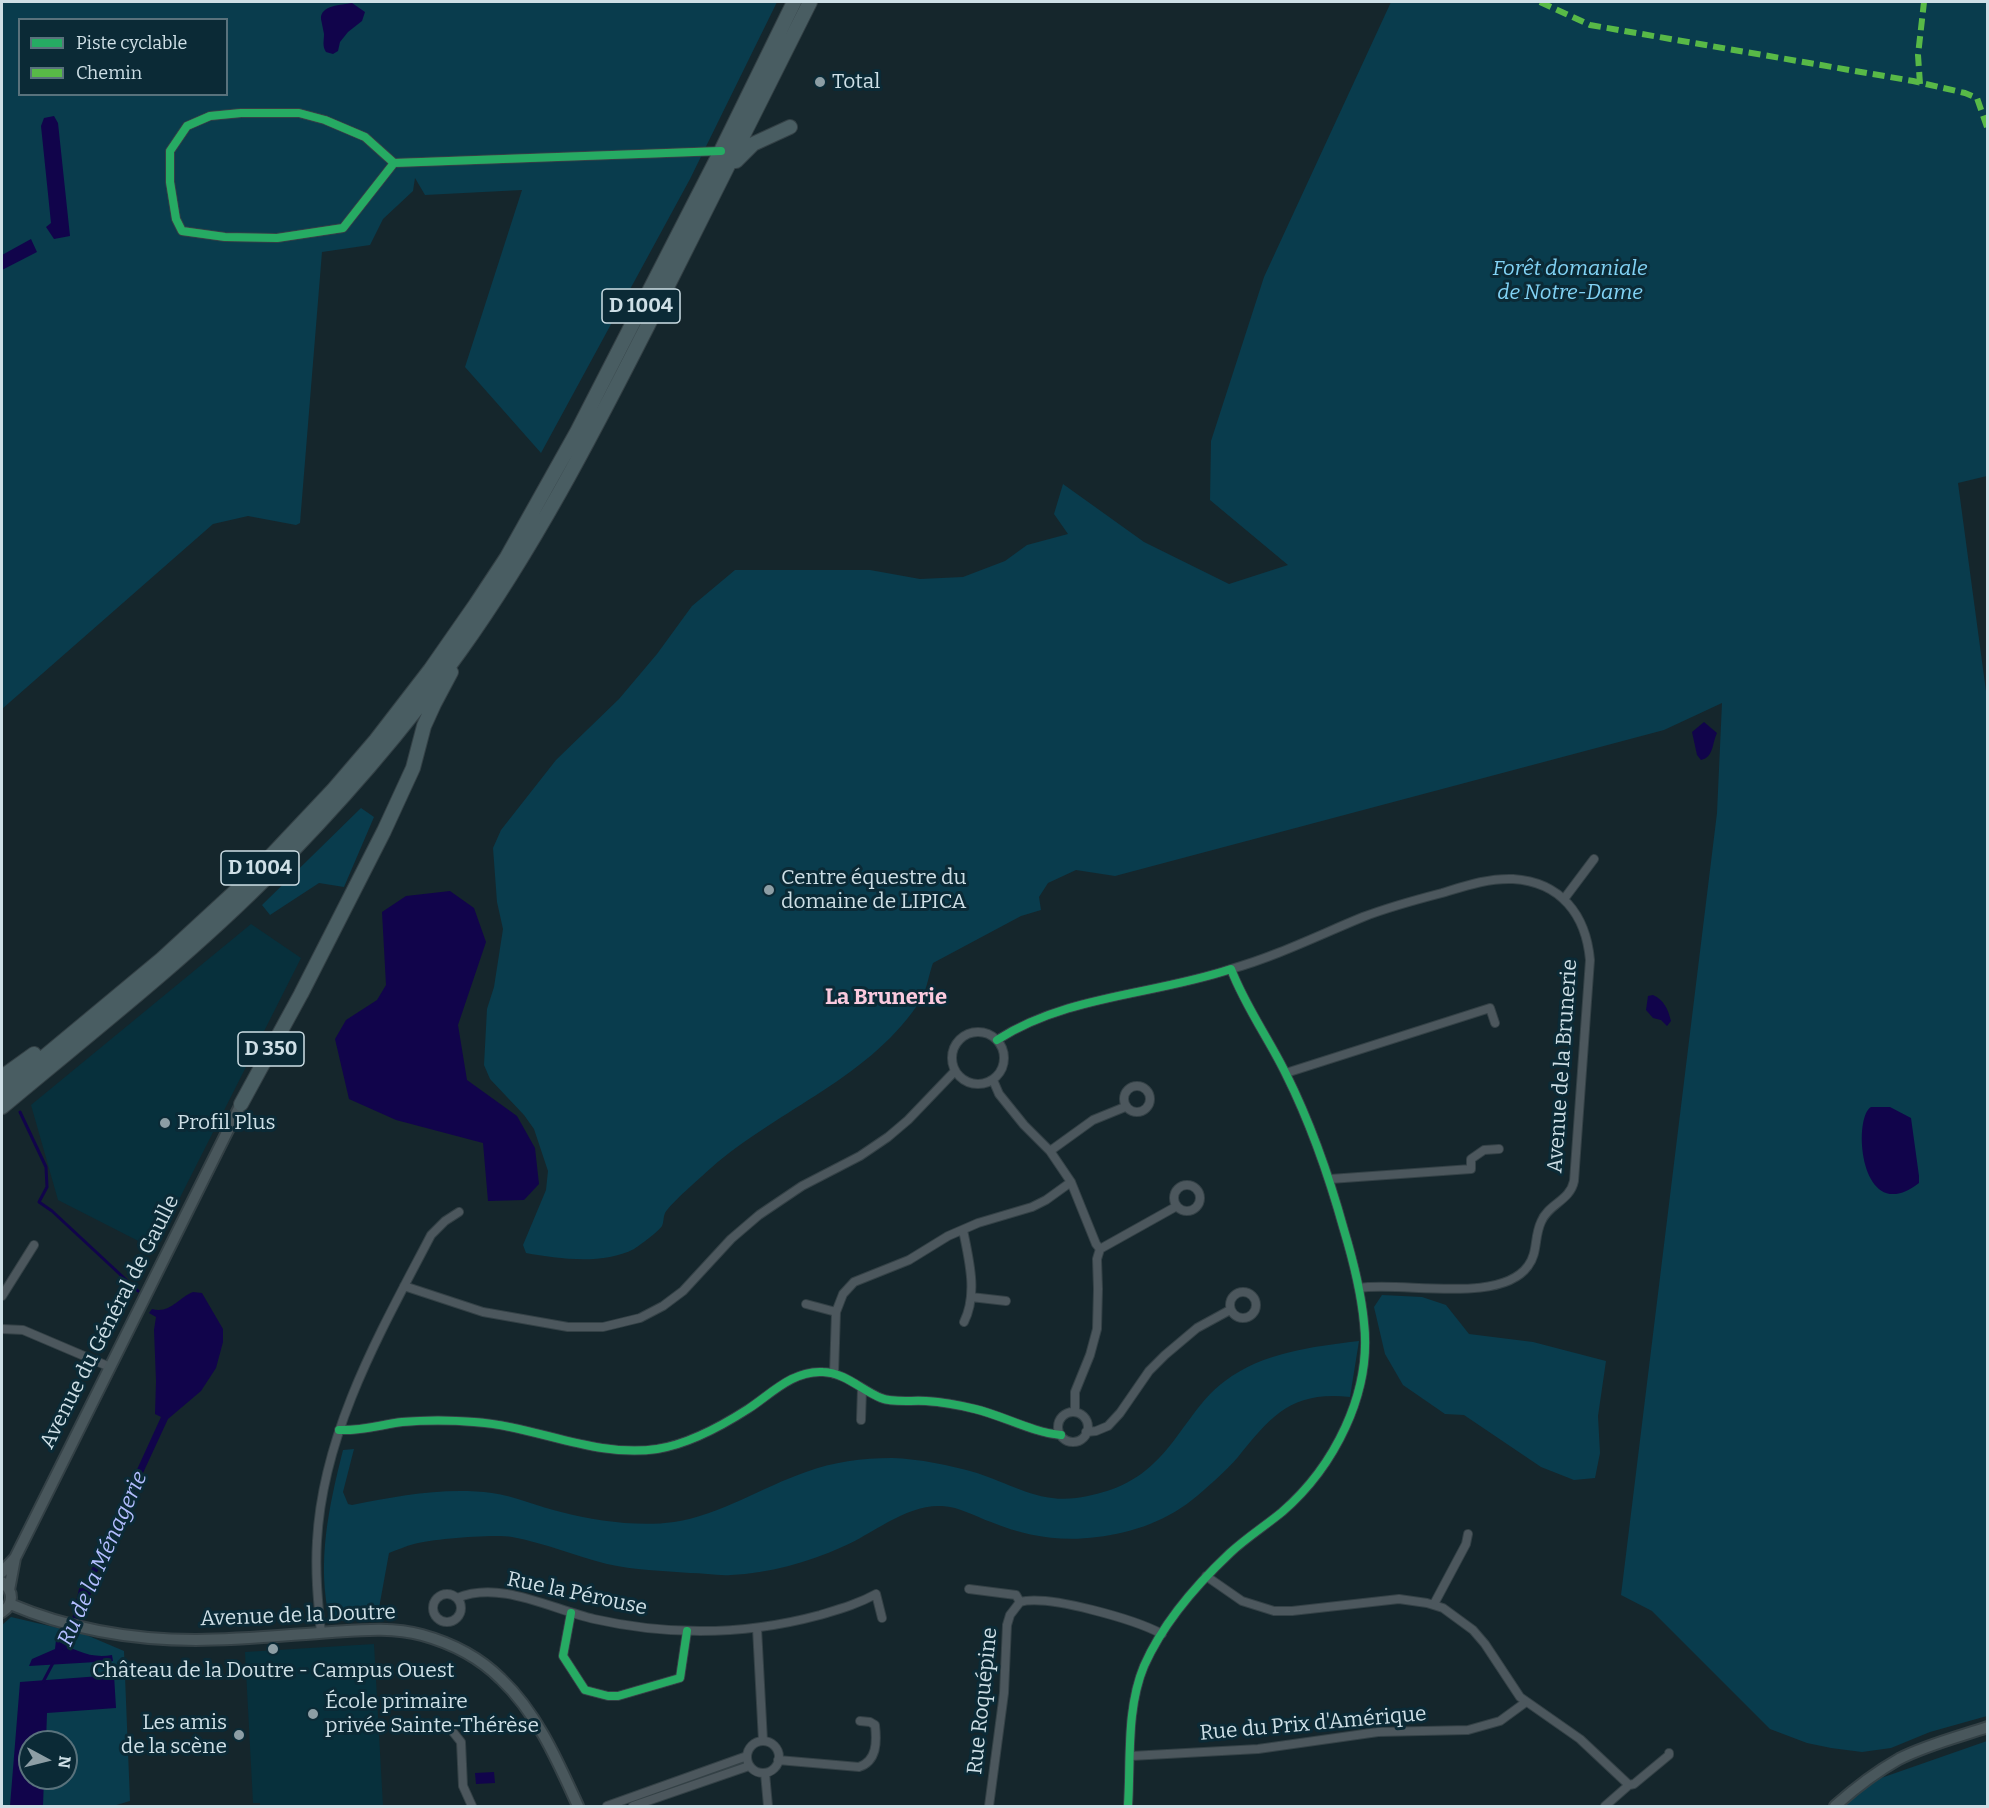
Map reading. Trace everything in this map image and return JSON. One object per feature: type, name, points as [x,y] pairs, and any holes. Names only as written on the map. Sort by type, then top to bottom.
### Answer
[{"type":"highway","name":"D 1004","points":[[2,1092],[162,959],[251,878],[334,789],[376,740],[430,670],[476,604],[527,523],[577,432],[721,151],[794,2]]},
{"type":"highway","name":"D 1004","points":[[2,1107],[170,967],[258,886],[343,796],[385,747],[458,654],[542,526],[584,450],[810,2]]},
{"type":"highway","points":[[726,171],[753,144],[790,127]]},
{"type":"highway","name":"D 350","points":[[241,1104],[301,994],[413,768],[424,726],[447,683],[458,654]]},
{"type":"highway","points":[[2,1077],[49,1043],[65,1040]]},
{"type":"main road","name":"Avenue du Général de Gaulle","points":[[10,1604],[11,1594],[5,1586],[15,1558],[241,1104]]},
{"type":"main road","name":"Avenue du Général de Gaulle","points":[[2,1572],[15,1558]]},
{"type":"main road","name":"Avenue de la Doutre","points":[[10,1604],[63,1623],[148,1638],[197,1640],[371,1630],[422,1635],[458,1649],[484,1665],[508,1685],[533,1717],[578,1806]]},
{"type":"main road","points":[[2,1612],[10,1604]]},
{"type":"main road","points":[[1835,1806],[1899,1759],[1988,1727]]},
{"type":"street","points":[[394,163],[344,228],[277,238],[225,237],[182,231],[176,219],[170,182],[170,151],[187,126],[210,116],[241,112],[299,112],[325,120],[365,137],[394,163],[721,151]]},
{"type":"street","points":[[1564,900],[1594,860]]},
{"type":"street","name":"Avenue de la Brunerie","points":[[997,1040],[1016,1028],[1046,1015],[1100,999],[1166,987],[1231,969],[1303,944],[1366,916],[1475,883],[1506,879],[1522,880],[1540,885],[1564,900],[1578,916],[1585,931],[1590,960],[1575,1174],[1571,1192],[1544,1216],[1539,1225],[1532,1259],[1521,1274],[1512,1280],[1468,1288],[1385,1286],[1359,1288]]},
{"type":"street","points":[[1128,1806],[1132,1707],[1145,1664],[1162,1634],[1206,1576],[1230,1553],[1298,1497],[1324,1465],[1353,1407],[1364,1362],[1365,1325],[1359,1288],[1330,1179],[1286,1073],[1238,988],[1231,969]]},
{"type":"street","points":[[1286,1073],[1490,1008],[1495,1023]]},
{"type":"street","points":[[981,1032],[997,1040],[1004,1056],[1003,1065],[993,1080],[976,1085],[968,1083],[955,1071],[951,1056],[953,1048],[963,1036],[981,1032]]},
{"type":"street","points":[[404,1286],[483,1312],[568,1327],[603,1327],[640,1318],[663,1306],[683,1291],[731,1239],[759,1215],[802,1186],[861,1156],[888,1137],[908,1120],[955,1071]]},
{"type":"street","points":[[993,1080],[999,1094],[1024,1125],[1050,1151],[1071,1182],[1100,1249],[1097,1259],[1097,1329],[1090,1355],[1075,1392],[1075,1412]]},
{"type":"street","points":[[1050,1151],[1092,1120],[1125,1107]]},
{"type":"street","points":[[1330,1179],[1471,1169],[1471,1159],[1484,1150],[1499,1149]]},
{"type":"street","points":[[834,1374],[836,1312],[843,1294],[855,1282],[909,1260],[948,1236],[978,1223],[1046,1200],[1071,1182]]},
{"type":"street","points":[[1100,1249],[1177,1206]]},
{"type":"street","points":[[321,1633],[316,1579],[317,1540],[323,1492],[339,1430],[367,1362],[431,1235],[445,1221],[459,1212]]},
{"type":"street","points":[[963,1230],[969,1260],[971,1297],[969,1313],[964,1323]]},
{"type":"street","points":[[2,1296],[34,1245]]},
{"type":"street","points":[[971,1297],[1006,1301]]},
{"type":"street","points":[[806,1304],[836,1312]]},
{"type":"street","points":[[1086,1432],[1108,1426],[1120,1413],[1149,1371],[1165,1355],[1197,1328],[1230,1310]]},
{"type":"street","points":[[2,1329],[23,1330],[110,1367]]},
{"type":"street","points":[[339,1430],[355,1431],[401,1422],[477,1422],[527,1430],[597,1448],[657,1449],[700,1436],[803,1374],[823,1372],[849,1380],[883,1399],[928,1401],[975,1409],[1043,1434],[1061,1435]]},
{"type":"street","points":[[861,1420],[862,1388]]},
{"type":"street","points":[[1075,1412],[1085,1419],[1086,1432],[1082,1438],[1074,1441],[1067,1440],[1061,1435],[1058,1426],[1061,1417],[1075,1412]]},
{"type":"street","points":[[1434,1604],[1466,1544],[1468,1534]]},
{"type":"street","points":[[1206,1576],[1242,1601],[1274,1611],[1399,1599],[1434,1604],[1459,1618],[1473,1630],[1520,1697],[1580,1739],[1629,1785]]},
{"type":"street","points":[[969,1588],[1016,1595],[1020,1602],[1038,1599],[1082,1607],[1162,1634]]},
{"type":"street","name":"Rue la Pérouse","points":[[457,1598],[470,1593],[510,1595],[621,1625],[687,1631],[721,1631],[785,1624],[862,1602],[876,1594],[882,1618]]},
{"type":"street","name":"Rue Roquépine","points":[[989,1806],[1005,1693],[1007,1625],[1010,1615],[1020,1602]]},
{"type":"street","points":[[571,1613],[563,1656],[585,1690],[608,1696],[618,1696],[680,1678],[687,1631]]},
{"type":"street","points":[[757,1628],[763,1741]]},
{"type":"street","name":"Rue du Prix d'Amérique","points":[[1131,1756],[1258,1749],[1378,1732],[1468,1730],[1500,1721],[1526,1702]]},
{"type":"street","points":[[778,1760],[859,1767],[867,1765],[873,1757],[875,1725],[860,1721]]},
{"type":"street","points":[[449,1727],[461,1742],[463,1786],[472,1806]]},
{"type":"street","points":[[607,1806],[747,1756],[754,1744],[763,1741],[773,1745],[778,1760],[774,1768],[765,1773],[756,1772],[749,1766],[747,1756]]},
{"type":"street","points":[[1605,1806],[1669,1753]]},
{"type":"street","points":[[633,1806],[749,1766]]},
{"type":"street","points":[[765,1773],[768,1806]]},
{"type":"shaded area","points":[[251,924],[301,958],[154,1249],[58,1200],[31,1105]]},
{"type":"shaded area","name":"École primaire privée Sainte-Thérèse","points":[[374,1644],[383,1806],[260,1806],[260,1803],[253,1803],[245,1652]]},
{"type":"green space","points":[[2,2],[777,2],[690,179],[541,453],[465,367],[522,190],[425,195],[415,178],[413,191],[383,219],[370,245],[322,252],[300,523],[296,525],[248,516],[213,524],[2,709]]},
{"type":"green space","name":"Forêt domaniale de Notre-Dame","points":[[1391,2],[1987,2],[1987,476],[1958,483],[1988,706],[1987,1716],[1930,1732],[1891,1748],[1862,1752],[1831,1748],[1807,1743],[1770,1729],[1652,1611],[1621,1595],[1717,813],[1722,703],[1664,730],[1115,876],[1076,870],[1048,883],[1039,897],[1041,910],[1021,916],[933,963],[922,998],[902,1026],[878,1050],[823,1091],[737,1147],[711,1168],[669,1208],[660,1228],[637,1247],[609,1257],[581,1259],[526,1253],[523,1245],[546,1190],[548,1171],[534,1129],[490,1079],[484,1065],[487,1009],[494,987],[503,929],[497,902],[493,848],[501,830],[556,760],[619,699],[657,654],[692,606],[735,570],[870,570],[920,579],[963,577],[1005,561],[1027,545],[1068,534],[1054,514],[1063,484],[1144,542],[1229,584],[1288,565],[1210,500],[1211,441],[1264,277]]},
{"type":"green space","points":[[361,808],[374,817],[344,887],[319,883],[270,915],[262,905]]},
{"type":"green space","points":[[1382,1295],[1422,1297],[1446,1305],[1469,1334],[1533,1342],[1606,1361],[1598,1416],[1600,1453],[1595,1478],[1574,1480],[1541,1467],[1464,1415],[1445,1414],[1403,1385],[1385,1354],[1374,1307]]},
{"type":"green space","points":[[1359,1341],[1350,1397],[1313,1398],[1285,1409],[1262,1429],[1223,1472],[1186,1504],[1175,1512],[1137,1529],[1083,1538],[1043,1537],[1004,1527],[955,1508],[929,1507],[903,1515],[854,1541],[815,1558],[774,1569],[726,1575],[617,1566],[512,1537],[448,1539],[414,1544],[389,1553],[377,1619],[330,1621],[324,1578],[324,1556],[329,1513],[343,1450],[354,1449],[343,1492],[348,1504],[352,1505],[422,1493],[474,1491],[501,1494],[552,1510],[588,1518],[632,1523],[674,1522],[725,1507],[816,1469],[848,1461],[892,1458],[956,1467],[1025,1492],[1050,1498],[1076,1498],[1118,1487],[1137,1477],[1164,1453],[1214,1390],[1240,1371],[1289,1352]]},
{"type":"green space","points":[[11,1617],[84,1634],[124,1651],[130,1801],[113,1806],[2,1806],[2,1625]]},
{"type":"green space","points":[[1987,1741],[1987,1806],[1835,1806],[1861,1785]]},
{"type":"water","points":[[352,3],[365,12],[362,21],[340,42],[338,51],[333,54],[326,52],[322,14],[332,6]]},
{"type":"water","points":[[54,116],[58,123],[70,236],[54,239],[46,227],[51,223],[41,126],[44,118]]},
{"type":"water","points":[[31,239],[37,252],[2,270],[2,255]]},
{"type":"water","points":[[1704,722],[1717,733],[1710,753],[1701,760],[1697,755],[1692,732]]},
{"type":"water","points":[[450,891],[474,908],[486,942],[458,1025],[467,1080],[517,1116],[535,1148],[539,1184],[524,1200],[488,1201],[483,1143],[396,1120],[349,1099],[335,1039],[346,1020],[377,1000],[386,985],[382,912],[406,896]]},
{"type":"water","points":[[1653,995],[1663,1002],[1667,1009],[1671,1021],[1667,1026],[1661,1020],[1653,1018],[1646,1010],[1648,996]]},
{"type":"water","points":[[1871,1107],[1890,1107],[1911,1118],[1919,1183],[1899,1193],[1884,1192],[1873,1182],[1866,1166],[1862,1148],[1862,1130],[1865,1115]]},
{"type":"water","points":[[193,1292],[202,1293],[223,1329],[223,1342],[216,1368],[201,1391],[168,1419],[93,1581],[89,1603],[78,1637],[69,1632],[79,1589],[87,1579],[161,1417],[155,1414],[154,1330],[156,1317],[149,1313],[152,1309],[169,1307]]},
{"type":"water","points":[[56,1640],[90,1655],[112,1655],[113,1661],[29,1666],[32,1659],[55,1649]]},
{"type":"water","points":[[114,1675],[116,1708],[47,1713],[46,1730],[18,1730],[18,1790],[44,1790],[43,1806],[10,1806],[20,1682]]},
{"type":"water","points":[[494,1772],[495,1783],[476,1784],[475,1773]]},
{"type":"waterway","name":"Ru de la Ménagerie","points":[[20,1112],[46,1167],[47,1187],[39,1202],[52,1211],[138,1291]]},
{"type":"waterway","name":"Ru de la Ménagerie","points":[[64,1649],[74,1631]]},
{"type":"waterway","name":"Ru de la Ménagerie","points":[[43,1682],[53,1663]]},
{"type":"marked path","points":[[1540,2],[1590,25],[1913,81],[1965,93],[1977,98],[1988,130]]},
{"type":"marked path","points":[[1920,84],[1918,55],[1924,2]]},
{"type":"cycle path","points":[[394,163],[343,228],[277,238],[225,237],[182,231],[176,219],[170,182],[170,151],[187,126],[210,116],[241,113],[299,113],[325,120],[365,137],[394,163],[721,151]]},
{"type":"cycle path","points":[[997,1040],[1024,1025],[1081,1005],[1202,978],[1231,969],[1243,996],[1286,1074],[1311,1131],[1338,1210],[1361,1299],[1365,1349],[1362,1376],[1346,1427],[1333,1451],[1301,1494],[1282,1512],[1242,1542],[1193,1591],[1161,1635],[1144,1666],[1138,1682],[1132,1717],[1128,1806]]},
{"type":"cycle path","points":[[339,1430],[363,1429],[411,1421],[465,1421],[520,1429],[611,1449],[634,1451],[657,1449],[681,1443],[715,1428],[792,1379],[812,1372],[823,1372],[839,1375],[886,1400],[932,1401],[963,1406],[1039,1431],[1061,1435]]},
{"type":"cycle path","points":[[571,1613],[563,1656],[585,1690],[608,1696],[618,1696],[680,1678],[687,1631]]},
{"type":"place","name":"Total","points":[[820,82]]},
{"type":"place","name":"Centre équestre du domaine de LIPICA","points":[[769,890]]},
{"type":"place","name":"Profil Plus","points":[[165,1123]]},
{"type":"place","name":"Château de la Doutre - Campus Ouest","points":[[273,1649]]},
{"type":"place","name":"École primaire privée Sainte-Thérèse","points":[[313,1714]]},
{"type":"place","name":"Les amis de la scène","points":[[239,1735]]},
{"type":"district","name":"La Brunerie","points":[[886,998]]}]
